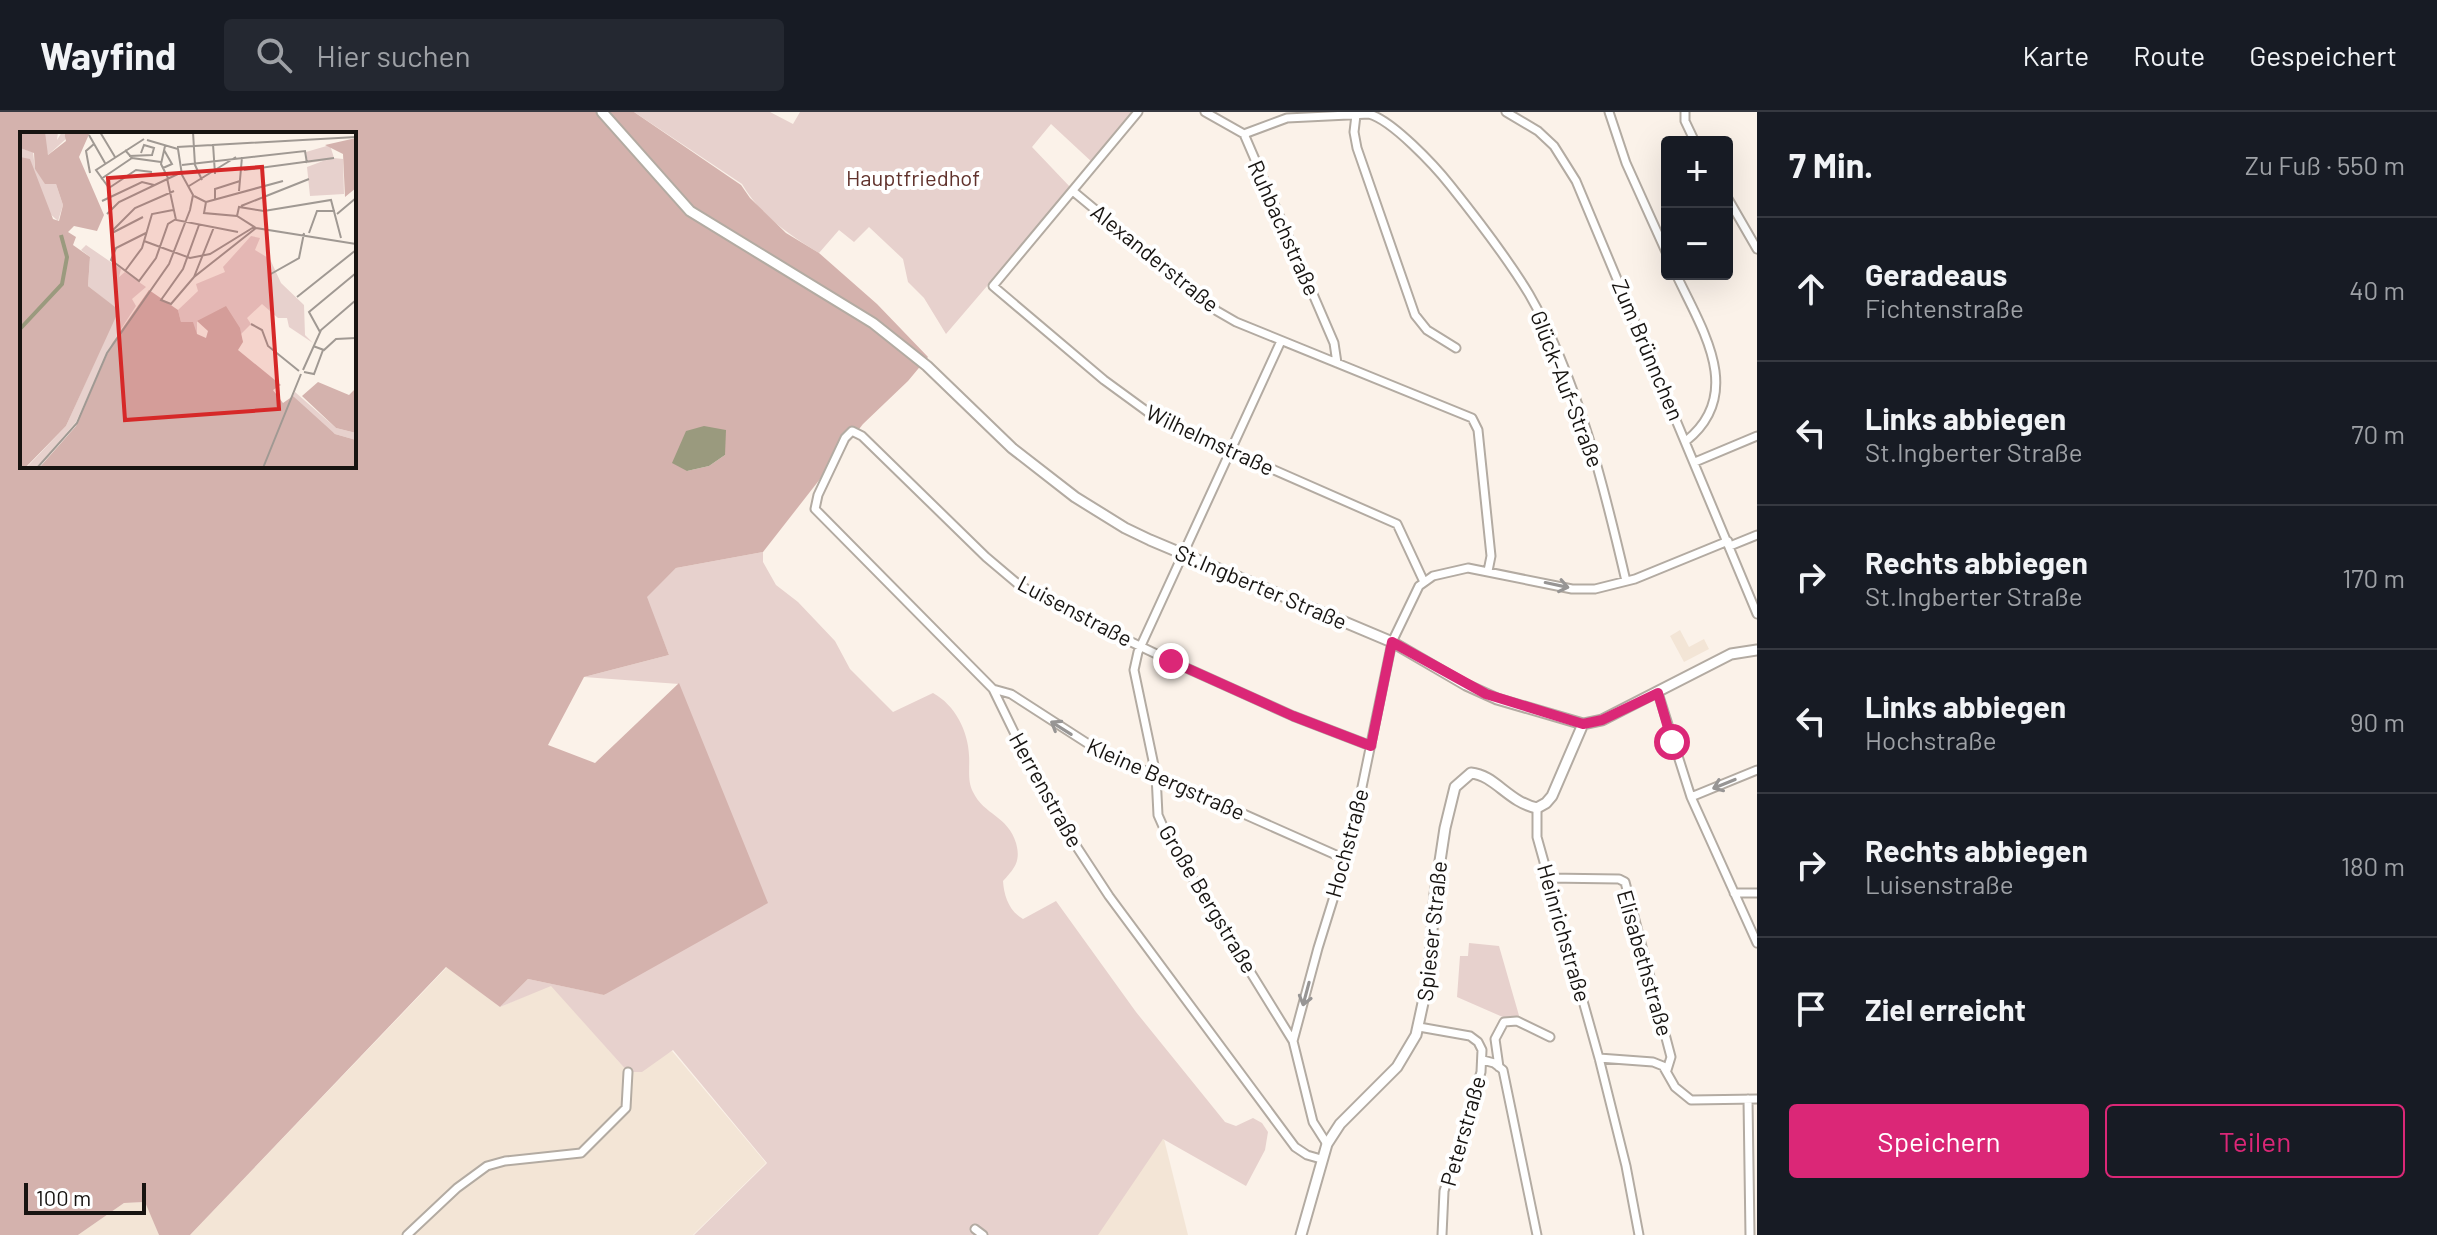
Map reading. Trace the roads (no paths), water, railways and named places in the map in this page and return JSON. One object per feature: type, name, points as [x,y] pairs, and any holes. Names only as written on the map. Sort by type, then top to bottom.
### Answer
[{"type":"main road","name":"St.Ingberter Straße","points":[[602,112],[690,211],[873,323],[906,348],[994,432],[1075,497],[1125,528],[1182,555],[1392,642],[1486,694],[1583,724]]},
{"type":"main road","points":[[1537,808],[1552,796],[1583,724],[1602,720],[1731,654],[1757,650]]},
{"type":"main road","name":"Spieser Straße","points":[[1301,1235],[1327,1144],[1340,1124],[1397,1067],[1411,1047],[1419,1027],[1428,980],[1438,864],[1455,787],[1471,773],[1480,774],[1518,803],[1537,808]]},
{"type":"street","points":[[1074,192],[1138,112]]},
{"type":"street","name":"Ruhbachstraße","points":[[1205,112],[1244,134],[1334,343],[1337,363]]},
{"type":"street","name":"Zum Brünnchen","points":[[1506,112],[1538,131],[1562,156],[1582,195],[1757,614]]},
{"type":"street","points":[[1609,112],[1626,163],[1661,241]]},
{"type":"street","points":[[1685,112],[1685,121],[1692,136]]},
{"type":"street","points":[[1244,134],[1287,118],[1369,113]]},
{"type":"street","name":"Glück-Auf-Straße","points":[[1369,113],[1381,119],[1434,166],[1489,236],[1529,295],[1558,355],[1598,468],[1626,581]]},
{"type":"street","points":[[1356,115],[1354,132],[1357,148],[1415,315],[1427,330],[1456,348]]},
{"type":"street","name":"Wilhelmstraße","points":[[1074,192],[993,286],[1133,403],[1156,418],[1397,524],[1424,582]]},
{"type":"street","name":"Alexanderstraße","points":[[1074,192],[1217,311],[1236,322],[1465,414],[1477,423],[1491,556],[1488,571]]},
{"type":"street","points":[[1733,207],[1757,249]]},
{"type":"street","points":[[1679,280],[1710,348],[1717,384],[1711,410],[1686,441]]},
{"type":"street","name":"Große Bergstraße","points":[[1281,341],[1141,646],[1134,670],[1156,775],[1158,815],[1169,840],[1293,1041],[1313,1122],[1327,1144]]},
{"type":"street","name":"Herrenstraße","points":[[862,436],[852,431],[845,438],[818,495],[815,509],[993,689],[1050,806],[1109,896],[1295,1147],[1321,1159]]},
{"type":"street","name":"Luisenstraße","points":[[862,436],[986,557],[1018,584],[1058,607],[1293,716],[1371,746]]},
{"type":"street","points":[[1695,462],[1757,436]]},
{"type":"street","points":[[1424,582],[1433,576],[1460,569],[1488,571],[1572,589],[1595,589],[1757,535]]},
{"type":"street","name":"Hochstraße","points":[[1293,1041],[1350,845],[1392,642],[1424,582]]},
{"type":"street","name":"Kleine Bergstraße","points":[[993,689],[1011,694],[1107,756],[1345,859]]},
{"type":"street","points":[[1658,693],[1691,797],[1757,943]]},
{"type":"street","points":[[1691,797],[1757,770]]},
{"type":"street","name":"Heinrichstraße","points":[[1537,808],[1537,837],[1599,1058],[1629,1178],[1639,1235]]},
{"type":"street","name":"Elisabethstraße","points":[[1548,878],[1619,879],[1625,882],[1671,1057],[1667,1070]]},
{"type":"street","points":[[1734,893],[1757,893]]},
{"type":"street","points":[[1499,1067],[1495,1039],[1504,1022],[1517,1021],[1550,1037]]},
{"type":"street","name":"Peterstraße","points":[[1419,1027],[1475,1038],[1482,1050],[1483,1060],[1444,1191],[1442,1235]]},
{"type":"street","points":[[1599,1058],[1653,1062],[1667,1070],[1675,1087],[1691,1100],[1753,1099],[1750,1235]]},
{"type":"street","points":[[1483,1060],[1503,1070],[1537,1235]]},
{"type":"street","points":[[407,1235],[457,1188],[487,1166],[505,1161],[581,1153],[626,1108],[628,1072]]},
{"type":"street","points":[[975,1229],[983,1235]]},
{"type":"park label","name":"Hauptfriedhof","points":[[913,178]]}]
